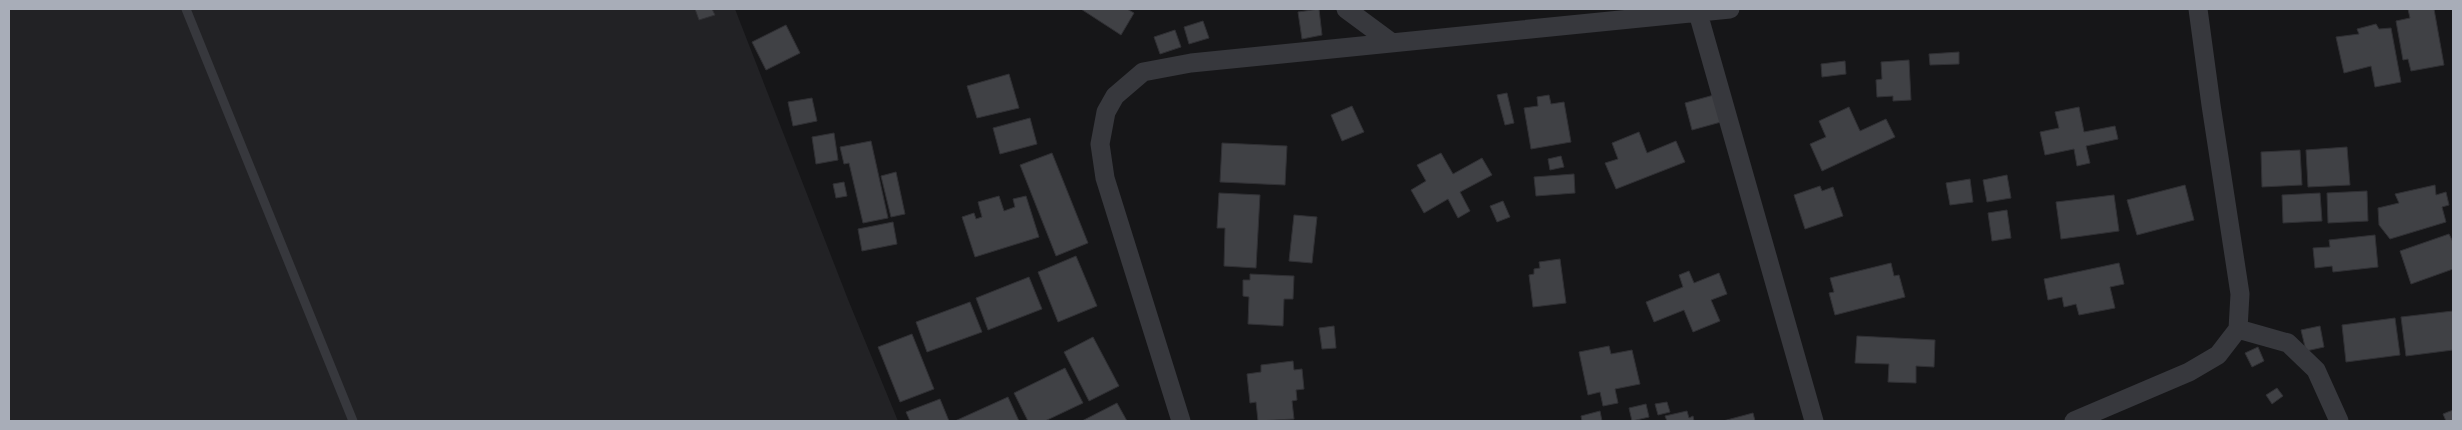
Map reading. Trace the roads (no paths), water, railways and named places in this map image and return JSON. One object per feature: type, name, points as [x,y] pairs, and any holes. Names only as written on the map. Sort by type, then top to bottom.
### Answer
[{"type":"street","points":[[1346,9],[1392,43]]},
{"type":"street","points":[[1181,421],[1106,178],[1100,144],[1106,112],[1115,96],[1143,72],[1191,63],[1730,9]]},
{"type":"street","points":[[2074,421],[2189,372],[2218,355],[2238,329],[2240,294],[2198,9]]},
{"type":"street","points":[[1698,13],[1814,421]]},
{"type":"street","points":[[2238,329],[2288,343],[2316,370],[2339,421]]},
{"type":"lane","points":[[186,9],[353,421]]}]
